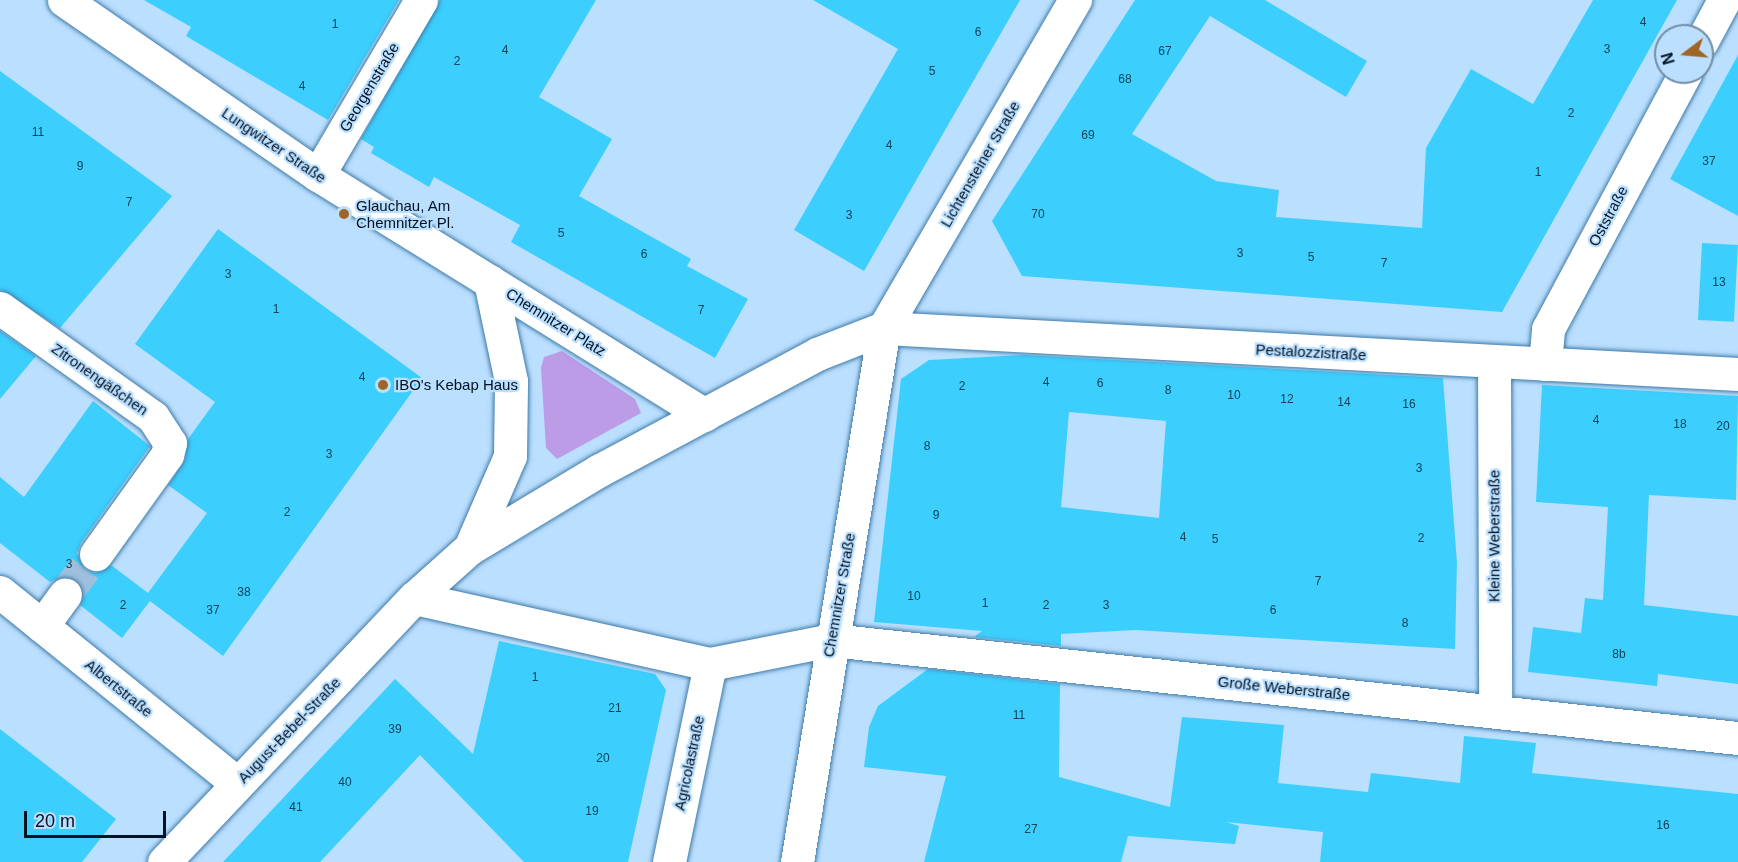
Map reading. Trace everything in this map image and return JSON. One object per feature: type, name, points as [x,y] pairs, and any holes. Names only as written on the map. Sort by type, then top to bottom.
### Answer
[{"type":"street","name":"Lungwitzer Straße","points":[[64,0],[318,175],[490,281]]},
{"type":"street","name":"Georgenstraße","points":[[318,175],[421,0]]},
{"type":"street","name":"Lichtensteiner Straße","points":[[884,328],[1075,0]]},
{"type":"street","points":[[1711,24],[1724,0]]},
{"type":"street","name":"Oststraße","points":[[1545,364],[1548,329],[1680,84]]},
{"type":"street","name":"Chemnitzer Platz","points":[[490,281],[705,415]]},
{"type":"street","name":"Chemnitzer Platz","points":[[470,548],[510,456],[511,381],[490,281]]},
{"type":"street","name":"Zitronengäßchen","points":[[0,308],[153,417],[170,443],[167,455],[96,554]]},
{"type":"street","name":"Pestalozzistraße","points":[[884,328],[1738,374]]},
{"type":"street","name":"Chemnitzer Platz","points":[[414,598],[470,548],[817,354],[884,328]]},
{"type":"street","name":"Chemnitzer Straße","points":[[797,862],[831,640],[884,328]]},
{"type":"street","name":"Kleine Weberstraße","points":[[1494,362],[1495,710]]},
{"type":"street","name":"Albertstraße","points":[[0,592],[237,783]]},
{"type":"street","points":[[42,626],[65,594]]},
{"type":"street","points":[[414,598],[710,664],[831,640]]},
{"type":"street","name":"August-Bebel-Straße","points":[[164,862],[414,598]]},
{"type":"street","name":"Große Weberstraße","points":[[831,640],[1738,738]]},
{"type":"street","name":"Agricolastraße","points":[[669,862],[710,664]]},
{"type":"shaded area","points":[[562,351],[635,399],[641,413],[557,459],[546,448],[541,368],[544,357]]},
{"type":"building","points":[[144,0],[399,0],[328,120],[186,36],[191,27]]},
{"type":"building","points":[[440,0],[596,0],[539,97],[612,139],[579,196],[691,259],[687,266],[748,299],[715,358],[511,242],[520,225],[434,177],[429,187],[371,153],[374,147],[361,139]]},
{"type":"building","points":[[813,0],[1020,0],[864,271],[794,230],[898,49]]},
{"type":"building","points":[[1135,0],[1265,0],[1367,61],[1346,97],[1210,16],[1132,134],[1216,181],[1279,190],[1276,217],[1422,228],[1426,148],[1471,69],[1533,104],[1593,0],[1677,0],[1664,24],[1654,24],[1654,41],[1502,312],[1022,276],[992,221]]},
{"type":"building","points":[[1738,55],[1738,216],[1670,179]]},
{"type":"building","points":[[0,71],[172,196],[60,328],[0,290]]},
{"type":"building","points":[[218,229],[422,378],[223,656],[150,601],[122,638],[80,605],[84,595],[76,579],[66,575],[50,582],[0,543],[0,477],[24,497],[93,401],[150,446],[81,543],[77,553],[85,569],[95,573],[111,565],[148,593],[207,513],[168,485],[185,460],[188,439],[215,402],[135,344]]},
{"type":"building","points":[[1702,243],[1738,245],[1734,322],[1698,320]]},
{"type":"building","points":[[0,331],[36,356],[0,399]]},
{"type":"building","points":[[1024,355],[1443,378],[1457,563],[1455,649],[1135,630],[1061,634],[1061,646],[974,637],[982,631],[874,622],[901,379],[929,360]],"holes":[[[1069,412],[1166,421],[1159,518],[1061,507]]]},
{"type":"building","points":[[1542,385],[1738,396],[1736,500],[1649,495],[1644,605],[1738,616],[1738,684],[1658,674],[1657,686],[1528,672],[1533,627],[1581,633],[1585,598],[1603,600],[1608,507],[1536,502]]},
{"type":"building","points":[[499,641],[655,674],[666,690],[628,862],[524,862],[420,755],[320,862],[223,862],[395,679],[473,754]]},
{"type":"building","points":[[928,669],[1060,684],[1059,777],[1170,807],[1182,717],[1284,725],[1278,783],[1368,792],[1371,773],[1460,783],[1464,736],[1536,743],[1532,773],[1738,794],[1738,862],[1320,862],[1323,832],[1226,822],[1239,826],[1235,844],[1128,836],[1121,862],[924,862],[946,776],[864,767],[869,727],[878,706]]},
{"type":"building","points":[[0,729],[116,819],[82,862],[0,862]]},
{"type":"tunnel","points":[[65,594],[96,554]]},
{"type":"place","name":"Glauchau, Am Chemnitzer Pl.","points":[[344,214]]},
{"type":"place","name":"IBO's Kebap Haus","points":[[383,385]]}]
